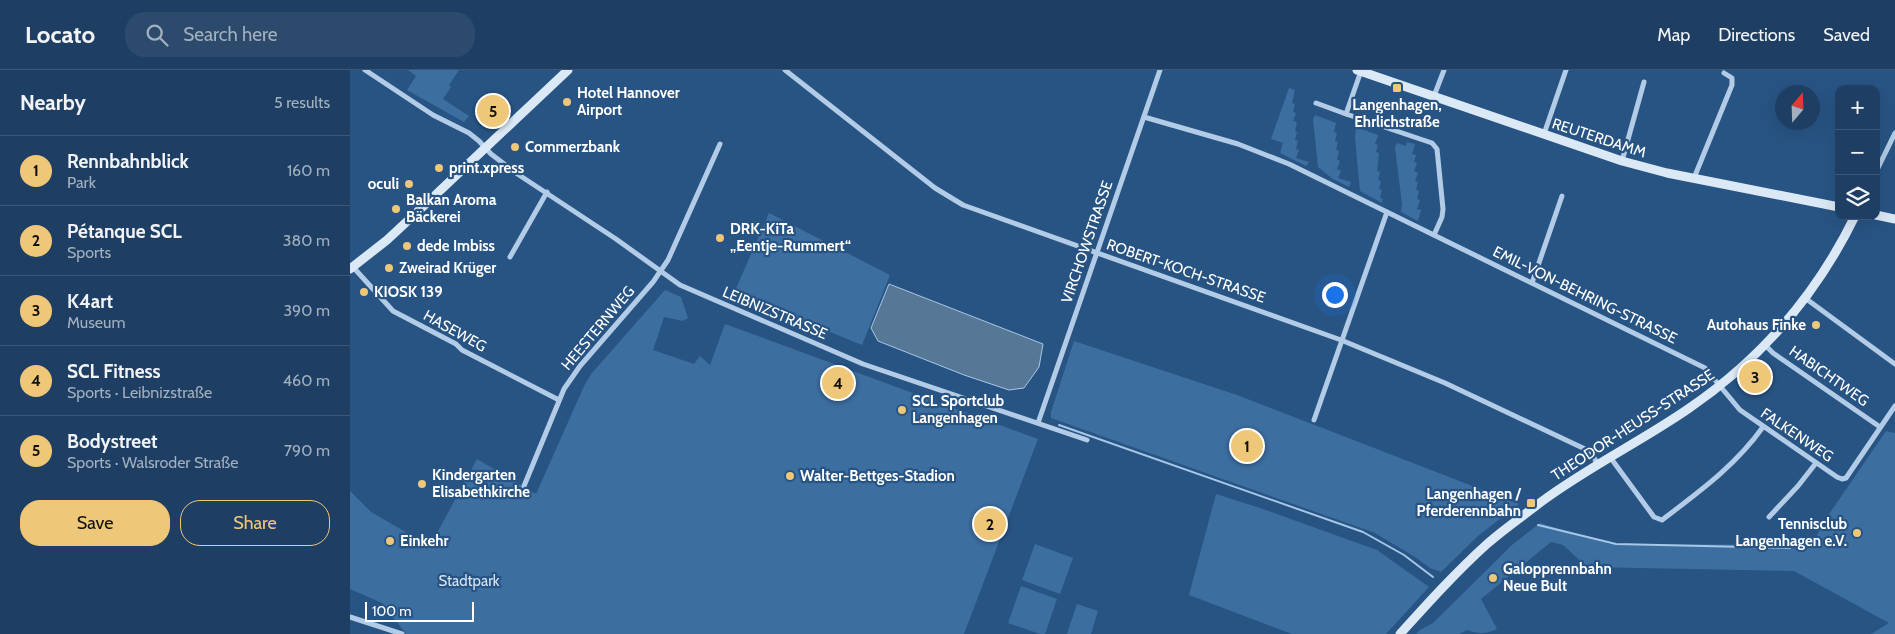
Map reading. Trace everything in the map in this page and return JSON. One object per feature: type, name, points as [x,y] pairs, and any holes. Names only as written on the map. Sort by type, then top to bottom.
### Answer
[{"type":"street","name":"LEIBNIZSTRASSE","points":[[365,70],[428,112],[469,133],[491,154],[516,173],[616,239],[680,285],[697,294],[863,364],[1087,440]]},
{"type":"street","points":[[351,268],[387,240],[568,70]]},
{"type":"street","name":"ROBERT-KOCH-STRASSE","points":[[785,70],[935,188],[963,205],[1341,340],[1445,383],[1550,432],[1585,449],[1598,464]]},
{"type":"street","name":"VIRCHOWSTRASSE","points":[[1038,423],[1160,70]]},
{"type":"street","points":[[1346,114],[1360,70]]},
{"type":"street","name":"REUTERDAMM","points":[[1360,70],[1622,161],[1694,178],[1835,206]]},
{"type":"street","points":[[1434,96],[1444,70]]},
{"type":"street","points":[[1544,134],[1566,70]]},
{"type":"street","points":[[1694,178],[1732,85],[1732,78],[1724,73]]},
{"type":"street","points":[[1622,161],[1644,82]]},
{"type":"street","points":[[1316,103],[1432,143],[1437,149],[1443,209],[1442,217],[1434,235]]},
{"type":"street","name":"EMIL-VON-BEHRING-STRASSE","points":[[1144,117],[1268,155],[1705,368],[1720,385]]},
{"type":"street","points":[[1880,164],[1895,134]]},
{"type":"street","name":"HEESTERNWEG","points":[[524,486],[558,400],[574,373],[661,272],[720,144]]},
{"type":"street","points":[[510,256],[547,192]]},
{"type":"street","points":[[1532,283],[1562,196]]},
{"type":"street","points":[[1314,420],[1386,212]]},
{"type":"street","points":[[1880,216],[1895,219]]},
{"type":"street","name":"THEODOR-HEUSS-STRASSE","points":[[1400,634],[1444,586],[1487,544],[1541,502],[1610,456],[1688,409],[1720,385],[1765,345],[1805,298],[1832,260],[1853,220]]},
{"type":"street","name":"HASEWEG","points":[[351,268],[393,311],[456,344],[462,350],[558,400]]},
{"type":"street","points":[[1805,298],[1895,364]]},
{"type":"street","name":"HABICHTWEG","points":[[1765,345],[1773,353],[1880,427]]},
{"type":"street","name":"FALKENWEG","points":[[1720,385],[1740,410],[1842,479],[1846,478],[1880,427]]},
{"type":"street","points":[[1880,427],[1895,406]]},
{"type":"street","points":[[1610,456],[1654,517],[1662,520],[1719,477],[1738,459],[1763,427]]},
{"type":"street","points":[[1769,517],[1798,486],[1816,463]]},
{"type":"street","points":[[350,618],[402,634]]},
{"type":"green space","points":[[408,70],[459,70],[449,85],[451,87],[443,99],[469,116],[464,122],[407,90],[416,76]]},
{"type":"green space","points":[[1289,88],[1295,90],[1292,103],[1295,104],[1293,112],[1296,113],[1293,121],[1297,122],[1295,140],[1298,141],[1296,149],[1299,150],[1296,158],[1309,162],[1306,166],[1280,153],[1283,143],[1271,139]]},
{"type":"green space","points":[[1315,115],[1336,123],[1334,132],[1337,133],[1335,141],[1338,142],[1336,150],[1339,151],[1337,159],[1340,161],[1337,169],[1341,171],[1338,178],[1351,182],[1349,187],[1333,179],[1318,167],[1313,119]]},
{"type":"green space","points":[[1356,127],[1378,135],[1375,144],[1378,145],[1376,152],[1379,153],[1377,171],[1380,172],[1378,180],[1381,181],[1379,189],[1382,190],[1380,198],[1383,199],[1382,203],[1360,191],[1355,138]]},
{"type":"green space","points":[[1407,142],[1415,144],[1412,154],[1416,155],[1414,162],[1417,163],[1414,171],[1418,173],[1415,181],[1418,182],[1416,190],[1419,191],[1417,199],[1420,200],[1417,209],[1421,210],[1418,221],[1401,212],[1402,204],[1395,147],[1397,143],[1406,146]]},
{"type":"green space","points":[[769,213],[890,275],[862,345],[734,293]]},
{"type":"green space","name":"Walter-Bettges-Stadion","points":[[665,290],[681,297],[688,318],[683,321],[664,317],[653,350],[694,364],[700,356],[710,365],[725,324],[1038,439],[964,634],[406,634],[382,603],[350,589],[350,491],[371,512],[430,546],[477,459],[536,494],[585,384],[592,373]]},
{"type":"green space","points":[[1074,341],[1237,395],[1519,504],[1478,536],[1441,572],[1430,568],[1375,533],[1051,418],[1051,412]]},
{"type":"green space","points":[[1886,431],[1895,433],[1895,634],[1871,634],[1889,623],[1794,571],[1587,567],[1563,545],[1551,542],[1481,599],[1497,629],[1482,633],[1467,630],[1459,634],[1416,634],[1433,623],[1512,545],[1540,523],[1610,544],[1812,545],[1825,520]]},
{"type":"green space","points":[[1216,494],[1377,550],[1429,587],[1386,634],[1292,634],[1189,595]]},
{"type":"green space","points":[[1035,544],[1073,558],[1060,594],[1022,580]]},
{"type":"green space","points":[[1021,586],[1057,599],[1045,634],[1008,623]]},
{"type":"green space","points":[[1077,604],[1098,611],[1091,634],[1067,634]]},
{"type":"shaded area","points":[[889,284],[1043,344],[1039,367],[1024,388],[1009,390],[964,375],[878,341],[871,328]]},
{"type":"waterway","points":[[1059,425],[1363,532],[1404,555],[1433,577]]},
{"type":"waterway","points":[[1538,525],[1616,544],[1790,548]]},
{"type":"place","name":"Langenhagen, Ehrlichstraße","points":[[1397,88]]},
{"type":"place","name":"Hotel Hannover Airport","points":[[567,102]]},
{"type":"place","name":"Bodystreet","points":[[493,111]]},
{"type":"place","name":"Commerzbank","points":[[515,147]]},
{"type":"place","name":"print.xpress","points":[[439,168]]},
{"type":"place","name":"oculi","points":[[409,184]]},
{"type":"place","name":"Balkan Aroma Bäckerei","points":[[396,209]]},
{"type":"place","name":"DRK-KiTa „Eentje-Rummert“","points":[[720,238]]},
{"type":"place","name":"dede Imbiss","points":[[407,246]]},
{"type":"place","name":"Zweirad Krüger","points":[[389,268]]},
{"type":"place","name":"KIOSK 139","points":[[364,292]]},
{"type":"place","name":"Autohaus Finke","points":[[1816,325]]},
{"type":"place","name":"K4art","points":[[1755,377]]},
{"type":"place","name":"SCL Fitness","points":[[838,383]]},
{"type":"place","name":"SCL Sportclub Langenhagen","points":[[902,410]]},
{"type":"place","name":"Rennbahnblick","points":[[1247,446]]},
{"type":"place","name":"Walter-Bettges-Stadion","points":[[790,476]]},
{"type":"place","name":"Kindergarten Elisabethkirche","points":[[422,484]]},
{"type":"place","name":"Langenhagen / Pferderennbahn","points":[[1531,503]]},
{"type":"place","name":"Pétanque SCL","points":[[990,524]]},
{"type":"place","name":"Tennisclub Langenhagen e.V.","points":[[1857,533]]},
{"type":"place","name":"Einkehr","points":[[390,541]]},
{"type":"place","name":"Galopprennbahn Neue Bult","points":[[1493,578]]},
{"type":"park label","name":"Stadtpark","points":[[469,581]]}]
